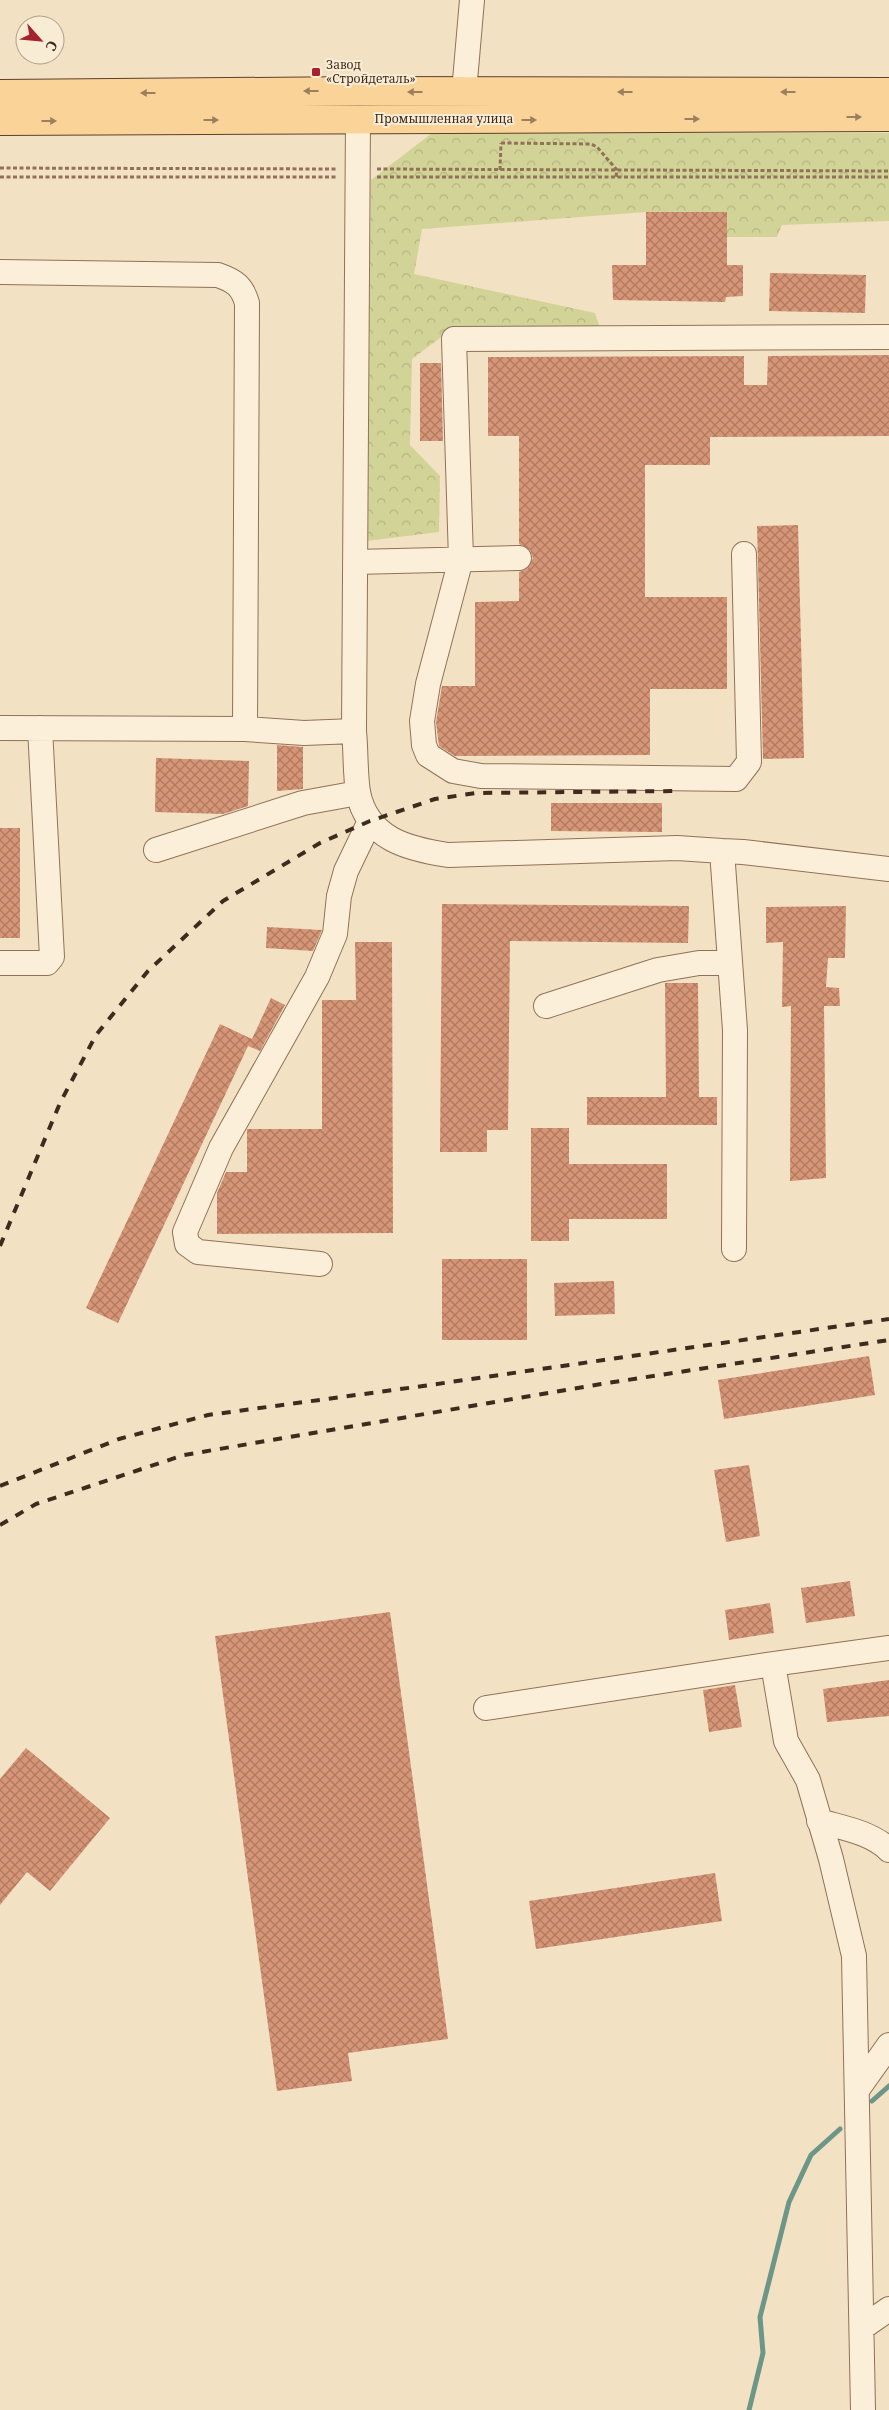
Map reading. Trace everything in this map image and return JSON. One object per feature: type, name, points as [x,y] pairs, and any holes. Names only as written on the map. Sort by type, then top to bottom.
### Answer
[{"type":"main road","points":[[358,119],[359,91]]},
{"type":"main road","points":[[0,94],[359,91],[889,92]]},
{"type":"main road","name":"Промышленная улица","points":[[0,122],[889,117]]},
{"type":"street","points":[[464,92],[472,0]]},
{"type":"street","points":[[358,119],[356,173],[354,731],[358,794],[370,821],[390,840],[417,850],[448,855],[677,848],[889,869]]},
{"type":"street","points":[[0,272],[218,275],[232,280],[243,289],[247,303],[245,729]]},
{"type":"street","points":[[744,554],[749,762],[736,779],[481,776],[453,771],[428,755],[424,745],[422,721],[428,684],[461,559],[454,339],[889,337]]},
{"type":"street","points":[[355,562],[519,558]]},
{"type":"street","points":[[0,728],[245,729],[304,733],[354,731]]},
{"type":"street","points":[[0,963],[47,963],[52,957],[40,728]]},
{"type":"street","points":[[156,850],[303,803],[358,794]]},
{"type":"street","points":[[320,1264],[198,1252],[187,1244],[185,1232],[221,1148],[316,977],[336,934],[339,896],[346,871],[370,821]]},
{"type":"street","points":[[722,851],[736,1039],[734,1249]]},
{"type":"street","points":[[546,1006],[658,970],[700,963],[730,963]]},
{"type":"street","points":[[486,1708],[889,1648]]},
{"type":"street","points":[[773,1664],[786,1741],[808,1780],[831,1859],[854,1956],[863,2327],[863,2410]]},
{"type":"street","points":[[819,1821],[862,1834],[884,1845],[889,1850]]},
{"type":"street","points":[[857,2090],[889,2045]]},
{"type":"street","points":[[863,2327],[889,2309]]},
{"type":"path","points":[[500,170],[500,143],[590,144],[597,147],[617,170],[616,177]]},
{"type":"path","points":[[0,168],[616,177],[889,177]]},
{"type":"path","points":[[0,177],[500,170],[889,172]]},
{"type":"green space","points":[[432,133],[889,133],[889,221],[782,225],[777,237],[727,237],[727,212],[646,212],[422,229],[414,274],[595,313],[600,328],[452,329],[412,359],[410,445],[440,476],[439,532],[366,541],[371,180]]},
{"type":"building","points":[[646,212],[727,212],[727,265],[743,265],[743,296],[726,297],[725,302],[613,300],[612,265],[646,265]]},
{"type":"building","points":[[770,273],[866,275],[865,313],[769,311]]},
{"type":"building","points":[[889,355],[889,436],[710,437],[710,465],[645,465],[645,597],[727,597],[727,689],[650,689],[650,755],[455,756],[439,746],[436,722],[442,686],[475,686],[475,602],[519,601],[519,572],[527,569],[533,558],[530,550],[519,544],[519,436],[488,436],[488,357],[744,356],[744,385],[767,385],[768,356]]},
{"type":"building","points":[[420,363],[441,363],[443,441],[420,441]]},
{"type":"building","points":[[798,525],[804,758],[763,759],[757,526]]},
{"type":"building","points":[[277,745],[303,747],[303,789],[277,791]]},
{"type":"building","points":[[156,758],[249,761],[248,806],[223,814],[155,812]]},
{"type":"building","points":[[551,803],[662,803],[662,832],[551,831]]},
{"type":"building","points":[[0,828],[20,828],[20,938],[0,938]]},
{"type":"building","points":[[442,904],[689,906],[688,943],[510,941],[508,1130],[487,1130],[487,1152],[440,1152]]},
{"type":"building","points":[[846,906],[845,958],[828,958],[826,987],[839,988],[840,1006],[824,1006],[826,1178],[790,1181],[791,1006],[782,1007],[783,942],[766,943],[766,907]]},
{"type":"building","points":[[267,927],[322,930],[313,951],[266,948]]},
{"type":"building","points":[[355,942],[392,942],[393,1233],[217,1234],[217,1193],[226,1172],[247,1172],[247,1129],[322,1129],[322,1000],[356,1000]]},
{"type":"building","points":[[665,983],[698,983],[699,1097],[717,1097],[717,1125],[587,1125],[587,1097],[666,1097]]},
{"type":"building","points":[[271,998],[285,1005],[260,1051],[248,1046],[118,1323],[86,1308],[220,1024],[252,1039]]},
{"type":"building","points":[[531,1128],[569,1128],[569,1164],[667,1164],[667,1219],[569,1219],[569,1241],[531,1241]]},
{"type":"building","points":[[442,1259],[527,1259],[527,1340],[442,1340]]},
{"type":"building","points":[[614,1281],[615,1314],[555,1316],[554,1283]]},
{"type":"building","points":[[869,1356],[875,1395],[724,1419],[718,1380]]},
{"type":"building","points":[[749,1465],[760,1536],[726,1542],[714,1470]]},
{"type":"building","points":[[850,1581],[855,1616],[806,1623],[801,1588]]},
{"type":"building","points":[[770,1603],[774,1633],[729,1640],[725,1610]]},
{"type":"building","points":[[390,1612],[448,2039],[348,2053],[352,2081],[277,2091],[215,1636]]},
{"type":"building","points":[[889,1680],[889,1716],[827,1722],[823,1689]]},
{"type":"building","points":[[735,1685],[742,1727],[709,1732],[703,1690]]},
{"type":"building","points":[[26,1748],[110,1818],[50,1891],[27,1872],[0,1905],[0,1779]]},
{"type":"building","points":[[715,1873],[722,1921],[536,1949],[529,1901]]},
{"type":"waterway","points":[[872,2101],[889,2086]]},
{"type":"waterway","points":[[749,2410],[763,2353],[760,2317],[789,2202],[811,2155],[840,2129]]},
{"type":"railway","points":[[0,1246],[60,1103],[96,1035],[148,971],[223,901],[320,843],[370,821],[435,799],[476,793],[677,791]]},
{"type":"railway","points":[[0,1486],[119,1439],[208,1415],[889,1319]]},
{"type":"railway","points":[[0,1525],[36,1504],[184,1455],[601,1384],[889,1340]]},
{"type":"place","name":"Завод «Стройдеталь»","points":[[316,72]]}]
